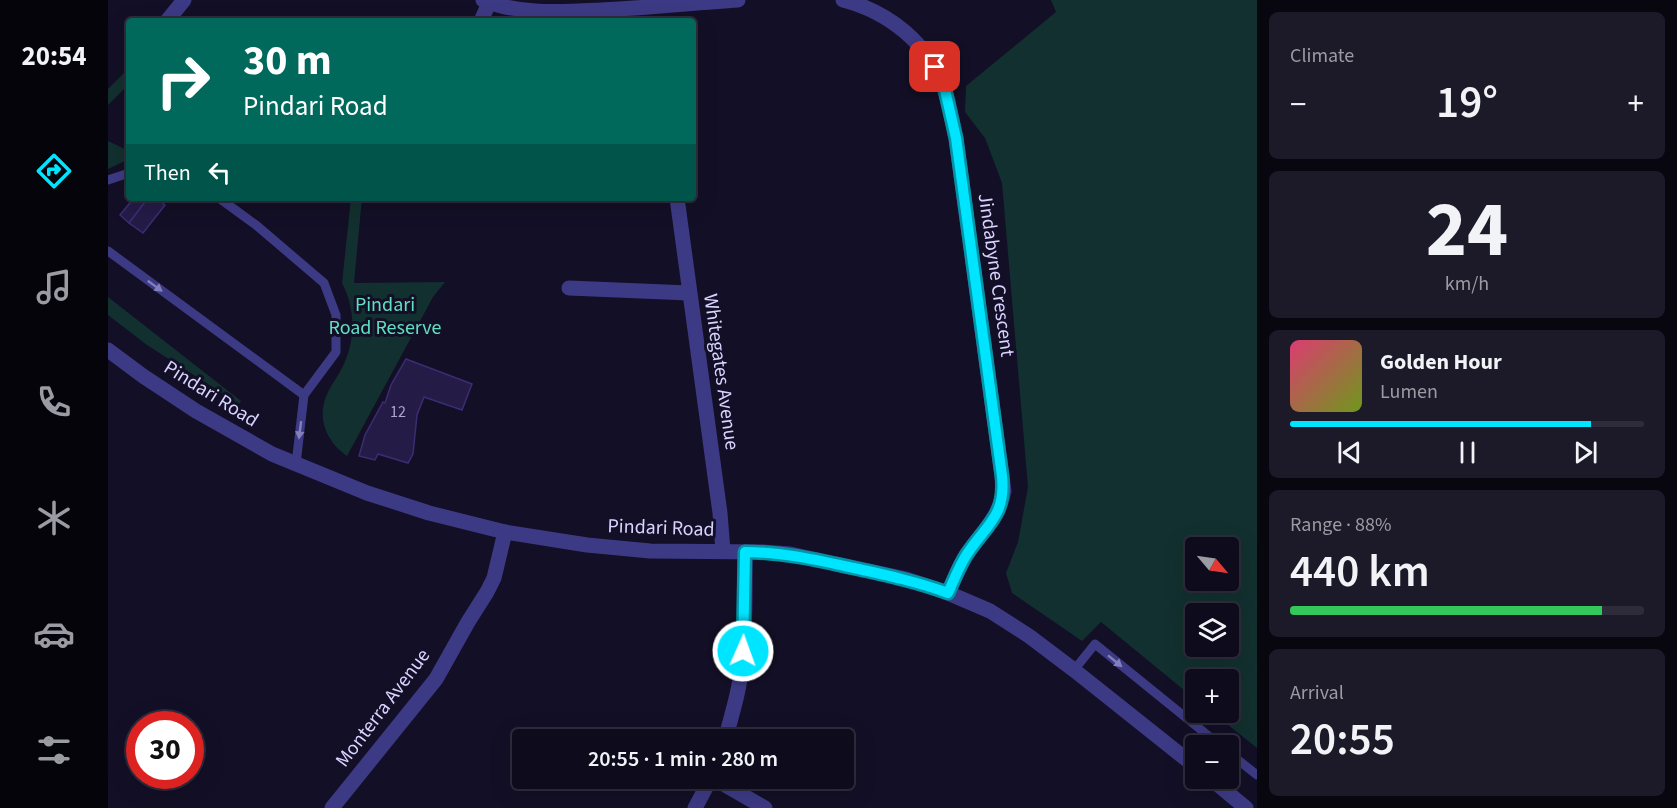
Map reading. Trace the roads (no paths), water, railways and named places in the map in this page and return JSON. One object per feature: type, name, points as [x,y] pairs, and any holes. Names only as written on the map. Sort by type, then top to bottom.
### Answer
[{"type":"street","points":[[169,18],[184,0]]},
{"type":"street","points":[[482,18],[486,1],[512,8],[549,12],[652,14],[738,0]]},
{"type":"street","name":"Jindabyne Crescent","points":[[843,0],[872,9],[888,19],[920,46],[935,67],[945,90],[956,138],[1004,491],[996,516],[965,557],[948,593]]},
{"type":"street","name":"Whitegates Avenue","points":[[677,201],[720,513],[723,551]]},
{"type":"street","points":[[569,288],[689,293]]},
{"type":"street","name":"Pindari Road","points":[[108,350],[143,376],[223,428],[272,454],[404,506],[505,532],[560,542],[661,551],[776,552],[906,579],[948,593],[1017,627],[1185,758]]},
{"type":"street","name":"Monterra Avenue","points":[[332,808],[436,679],[494,578],[505,532]]},
{"type":"street","points":[[728,729],[742,664],[745,552]]},
{"type":"street","points":[[695,808],[706,789]]},
{"type":"street","points":[[731,789],[765,808]]},
{"type":"street","points":[[1223,789],[1246,808]]},
{"type":"lane","points":[[108,180],[126,174]]},
{"type":"lane","points":[[223,201],[256,225],[324,283],[336,315],[336,352],[304,395],[296,464]]},
{"type":"lane","points":[[108,251],[304,395]]},
{"type":"lane","points":[[1074,670],[1095,644],[1207,735]]},
{"type":"lane","points":[[1239,761],[1257,775]]},
{"type":"park label","name":"Pindari Road Reserve","points":[[385,316]]}]
